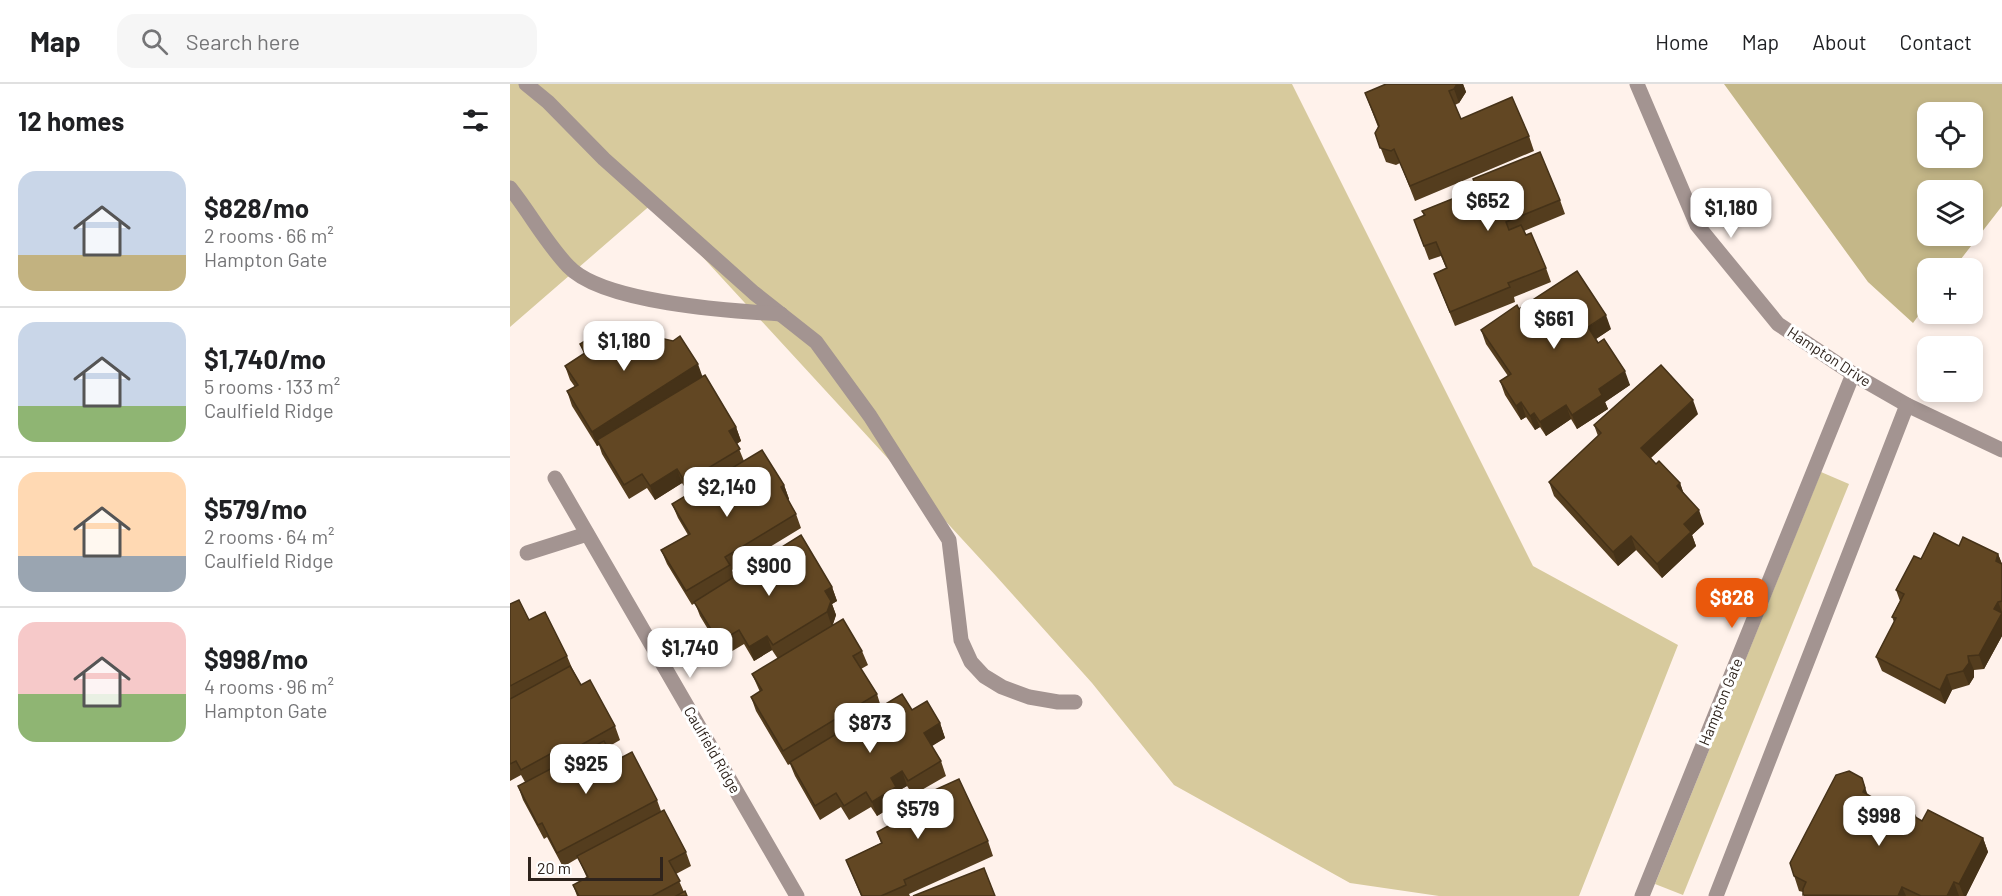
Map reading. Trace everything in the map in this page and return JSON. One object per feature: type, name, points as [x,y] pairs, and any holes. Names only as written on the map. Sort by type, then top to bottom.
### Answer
[{"type":"street","points":[[526,84],[548,102],[604,159],[754,292],[816,342],[870,416],[949,540],[961,640],[971,662],[984,676],[1029,697],[1074,702]]},
{"type":"street","name":"Hampton Drive","points":[[1637,84],[1697,225],[1778,324],[1853,375],[1907,405],[2002,450]]},
{"type":"street","points":[[510,188],[568,267],[594,285],[709,309],[781,314]]},
{"type":"street","name":"Hampton Gate","points":[[1642,896],[1853,375]]},
{"type":"street","points":[[1716,896],[1907,405]]},
{"type":"street","name":"Caulfield Ridge","points":[[555,478],[797,896]]},
{"type":"street","points":[[527,553],[587,534]]},
{"type":"shaded area","points":[[510,84],[1292,84],[1533,566],[1678,645],[1579,896],[1439,896],[1350,883],[1174,785],[1092,683],[653,203],[510,327]]},
{"type":"shaded area","points":[[1724,84],[2002,84],[2002,206],[1983,231],[1983,180],[1917,180],[1917,246],[1971,246],[1962,258],[1917,258],[1917,318],[1913,323],[1868,282]]},
{"type":"shaded area","points":[[1821,472],[1849,484],[1683,895],[1655,884]]},
{"type":"building","points":[[1386,84],[1457,84],[1449,91],[1461,119],[1512,97],[1529,136],[1410,186],[1394,149],[1391,151],[1380,148],[1375,133],[1379,126],[1365,93]]},
{"type":"building","points":[[1540,152],[1560,200],[1506,222],[1509,230],[1521,225],[1526,235],[1531,233],[1546,268],[1508,283],[1510,287],[1450,312],[1434,274],[1447,268],[1436,242],[1424,246],[1414,220],[1425,215],[1422,211],[1477,189],[1473,179]]},
{"type":"building","points":[[1577,271],[1606,315],[1588,327],[1598,343],[1604,339],[1625,371],[1599,389],[1602,395],[1572,415],[1566,405],[1540,422],[1534,413],[1530,416],[1521,402],[1516,406],[1500,381],[1511,374],[1481,330],[1517,305],[1519,309]]},
{"type":"building","points":[[607,327],[613,337],[625,330],[673,341],[680,336],[698,364],[592,432],[567,391],[578,385],[565,366],[585,353],[580,344]]},
{"type":"building","points":[[1661,365],[1693,400],[1641,448],[1656,464],[1659,461],[1680,483],[1677,486],[1699,510],[1684,524],[1691,532],[1657,564],[1631,536],[1613,552],[1549,482],[1601,433],[1594,425]]},
{"type":"building","points":[[705,375],[736,427],[729,431],[740,449],[685,482],[677,469],[650,486],[642,474],[624,485],[597,440]]},
{"type":"building","points":[[762,450],[784,485],[781,487],[796,514],[725,557],[730,565],[686,591],[661,550],[690,534],[672,504]]},
{"type":"building","points":[[1934,533],[1959,546],[1963,537],[1998,554],[1996,561],[2002,564],[2002,601],[1998,602],[1994,609],[2002,613],[1979,655],[1968,656],[1969,663],[1963,671],[1947,675],[1940,690],[1876,657],[1896,618],[1892,617],[1904,594],[1896,590],[1914,556],[1921,559]]},
{"type":"building","points":[[801,535],[832,587],[825,591],[831,601],[827,612],[773,645],[767,636],[749,647],[739,630],[719,642],[694,602]]},
{"type":"building","points":[[519,600],[529,620],[545,612],[567,656],[510,686],[510,604]]},
{"type":"building","points":[[843,619],[862,651],[853,656],[877,694],[783,751],[751,697],[762,690],[752,674]]},
{"type":"building","points":[[570,666],[581,685],[590,680],[615,726],[565,754],[561,748],[521,770],[516,761],[510,764],[510,699]]},
{"type":"building","points":[[902,694],[912,710],[927,701],[940,723],[924,733],[941,761],[908,781],[902,771],[891,778],[896,787],[872,802],[866,792],[844,806],[836,793],[815,806],[790,762]]},
{"type":"building","points":[[604,741],[615,761],[632,752],[657,800],[557,853],[542,823],[538,825],[518,786]]},
{"type":"building","points":[[1849,771],[1862,778],[1865,788],[1863,792],[1887,806],[1891,797],[1913,809],[1910,814],[1922,821],[1928,810],[1983,838],[1959,884],[1954,882],[1947,896],[1921,896],[1902,887],[1898,896],[1803,895],[1806,882],[1794,876],[1790,863],[1836,775]]},
{"type":"building","points":[[959,779],[988,841],[904,880],[906,885],[881,896],[862,896],[846,860],[882,843],[877,832],[892,824],[886,812]]},
{"type":"building","points":[[664,810],[686,852],[669,861],[680,881],[652,896],[579,896],[573,885],[588,877],[577,856]]},
{"type":"building","points":[[984,868],[995,896],[913,896]]},
{"type":"building","points":[[685,891],[687,896],[676,896]]}]
